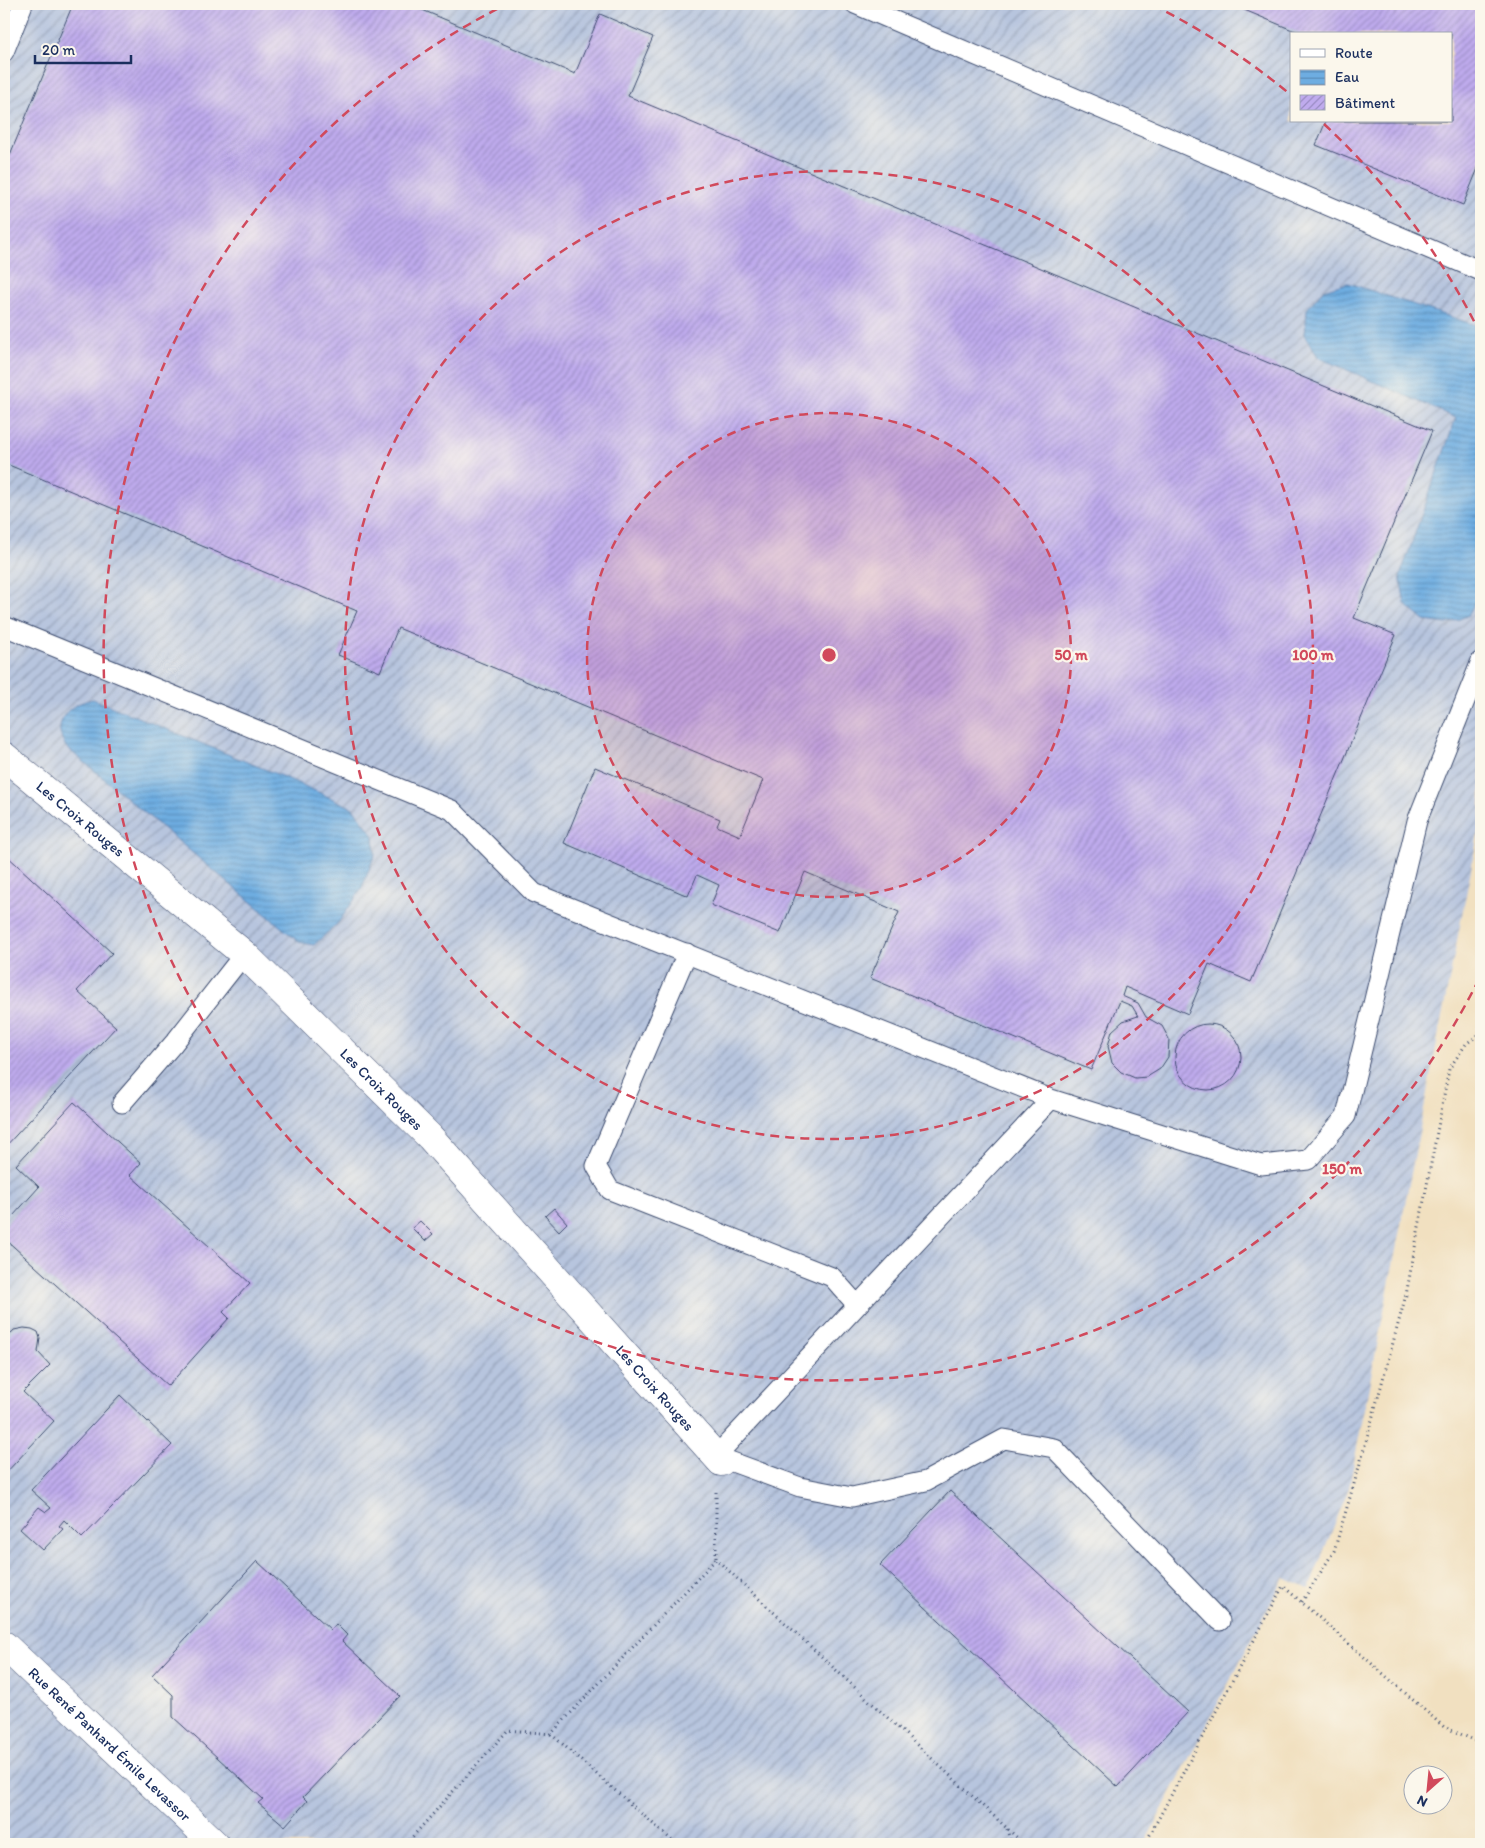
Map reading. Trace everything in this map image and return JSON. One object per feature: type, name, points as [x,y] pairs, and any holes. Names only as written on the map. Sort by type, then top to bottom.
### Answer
[{"type":"street","name":"Les Croix Rouges","points":[[5,760],[244,954],[430,1137],[719,1459]]},
{"type":"street","name":"Rue René Panhard Émile Levassor","points":[[4,1645],[215,1844]]},
{"type":"lane","points":[[4,52],[23,4]]},
{"type":"lane","points":[[855,4],[1481,271]]},
{"type":"lane","points":[[4,626],[452,810],[534,894],[1051,1098],[1261,1165],[1308,1160],[1346,1116],[1417,821],[1481,661]]},
{"type":"lane","points":[[687,953],[596,1166],[610,1190],[832,1277],[858,1305]]},
{"type":"lane","points":[[122,1103],[174,1043],[244,954]]},
{"type":"lane","points":[[1051,1098],[858,1305],[719,1459],[800,1487],[852,1497],[926,1481],[1004,1439],[1054,1448],[1220,1621]]},
{"type":"path","points":[[1302,1602],[1334,1552],[1359,1467],[1406,1295],[1449,1069],[1466,1044],[1481,1033]]},
{"type":"path","points":[[551,1734],[716,1559],[719,1459]]},
{"type":"path","points":[[716,1559],[1024,1844]]},
{"type":"path","points":[[1146,1844],[1283,1586],[1444,1728],[1481,1743]]},
{"type":"path","points":[[406,1844],[508,1730],[551,1734],[676,1844]]},
{"type":"path","points":[[1006,1828],[1011,1844]]},
{"type":"shaded area","points":[[4,4],[1481,4],[1481,819],[1349,1488],[1309,1589],[1284,1578],[1144,1844],[4,1844]]},
{"type":"water","points":[[1348,283],[1481,327],[1481,587],[1469,615],[1447,624],[1425,621],[1405,604],[1400,576],[1456,418],[1318,357],[1305,335],[1307,309],[1323,290]]},
{"type":"water","points":[[93,699],[291,780],[353,808],[374,836],[375,854],[361,890],[338,923],[314,945],[299,942],[66,747],[60,733],[62,719],[70,709]]},
{"type":"building","points":[[73,4],[408,4],[575,74],[600,14],[653,37],[628,96],[1432,431],[1354,618],[1396,635],[1251,982],[1209,964],[1188,1014],[1125,987],[1122,996],[1138,1003],[1146,1017],[1162,1026],[1169,1039],[1168,1057],[1160,1069],[1147,1077],[1135,1078],[1121,1072],[1112,1063],[1108,1046],[1112,1031],[1123,1021],[1138,1016],[1132,1006],[1120,1001],[1091,1070],[870,978],[899,912],[805,872],[780,933],[711,905],[719,885],[697,875],[688,896],[564,843],[595,767],[720,819],[717,826],[740,836],[763,780],[398,628],[380,672],[338,655],[357,611],[4,463],[4,169]]},
{"type":"building","points":[[1230,4],[1481,4],[1481,161],[1463,205],[1316,145],[1326,122],[1452,122],[1452,32],[1297,32]]},
{"type":"building","points":[[4,853],[112,953],[77,991],[116,1027],[4,1148]]},
{"type":"building","points":[[1202,1024],[1214,1024],[1226,1029],[1236,1039],[1241,1051],[1239,1070],[1226,1085],[1214,1090],[1202,1090],[1190,1085],[1180,1075],[1175,1063],[1175,1051],[1180,1039],[1190,1029]]},
{"type":"building","points":[[74,1102],[141,1163],[130,1175],[250,1283],[223,1312],[229,1318],[168,1386],[4,1238],[4,1226],[39,1187],[16,1165]]},
{"type":"building","points":[[554,1208],[567,1223],[559,1231],[545,1216]]},
{"type":"building","points":[[420,1221],[433,1234],[425,1241],[412,1228]]},
{"type":"building","points":[[24,1328],[38,1332],[40,1338],[38,1352],[50,1365],[23,1392],[54,1421],[4,1475],[4,1341],[14,1330]]},
{"type":"building","points":[[120,1395],[172,1445],[82,1538],[64,1520],[59,1526],[63,1529],[43,1550],[20,1529],[39,1507],[46,1512],[51,1508],[31,1490]]},
{"type":"building","points":[[950,1491],[1188,1712],[1118,1787],[880,1565]]},
{"type":"building","points":[[257,1561],[331,1630],[336,1624],[347,1635],[342,1641],[400,1696],[303,1797],[307,1801],[285,1826],[258,1803],[263,1799],[173,1717],[173,1695],[152,1675]]}]
